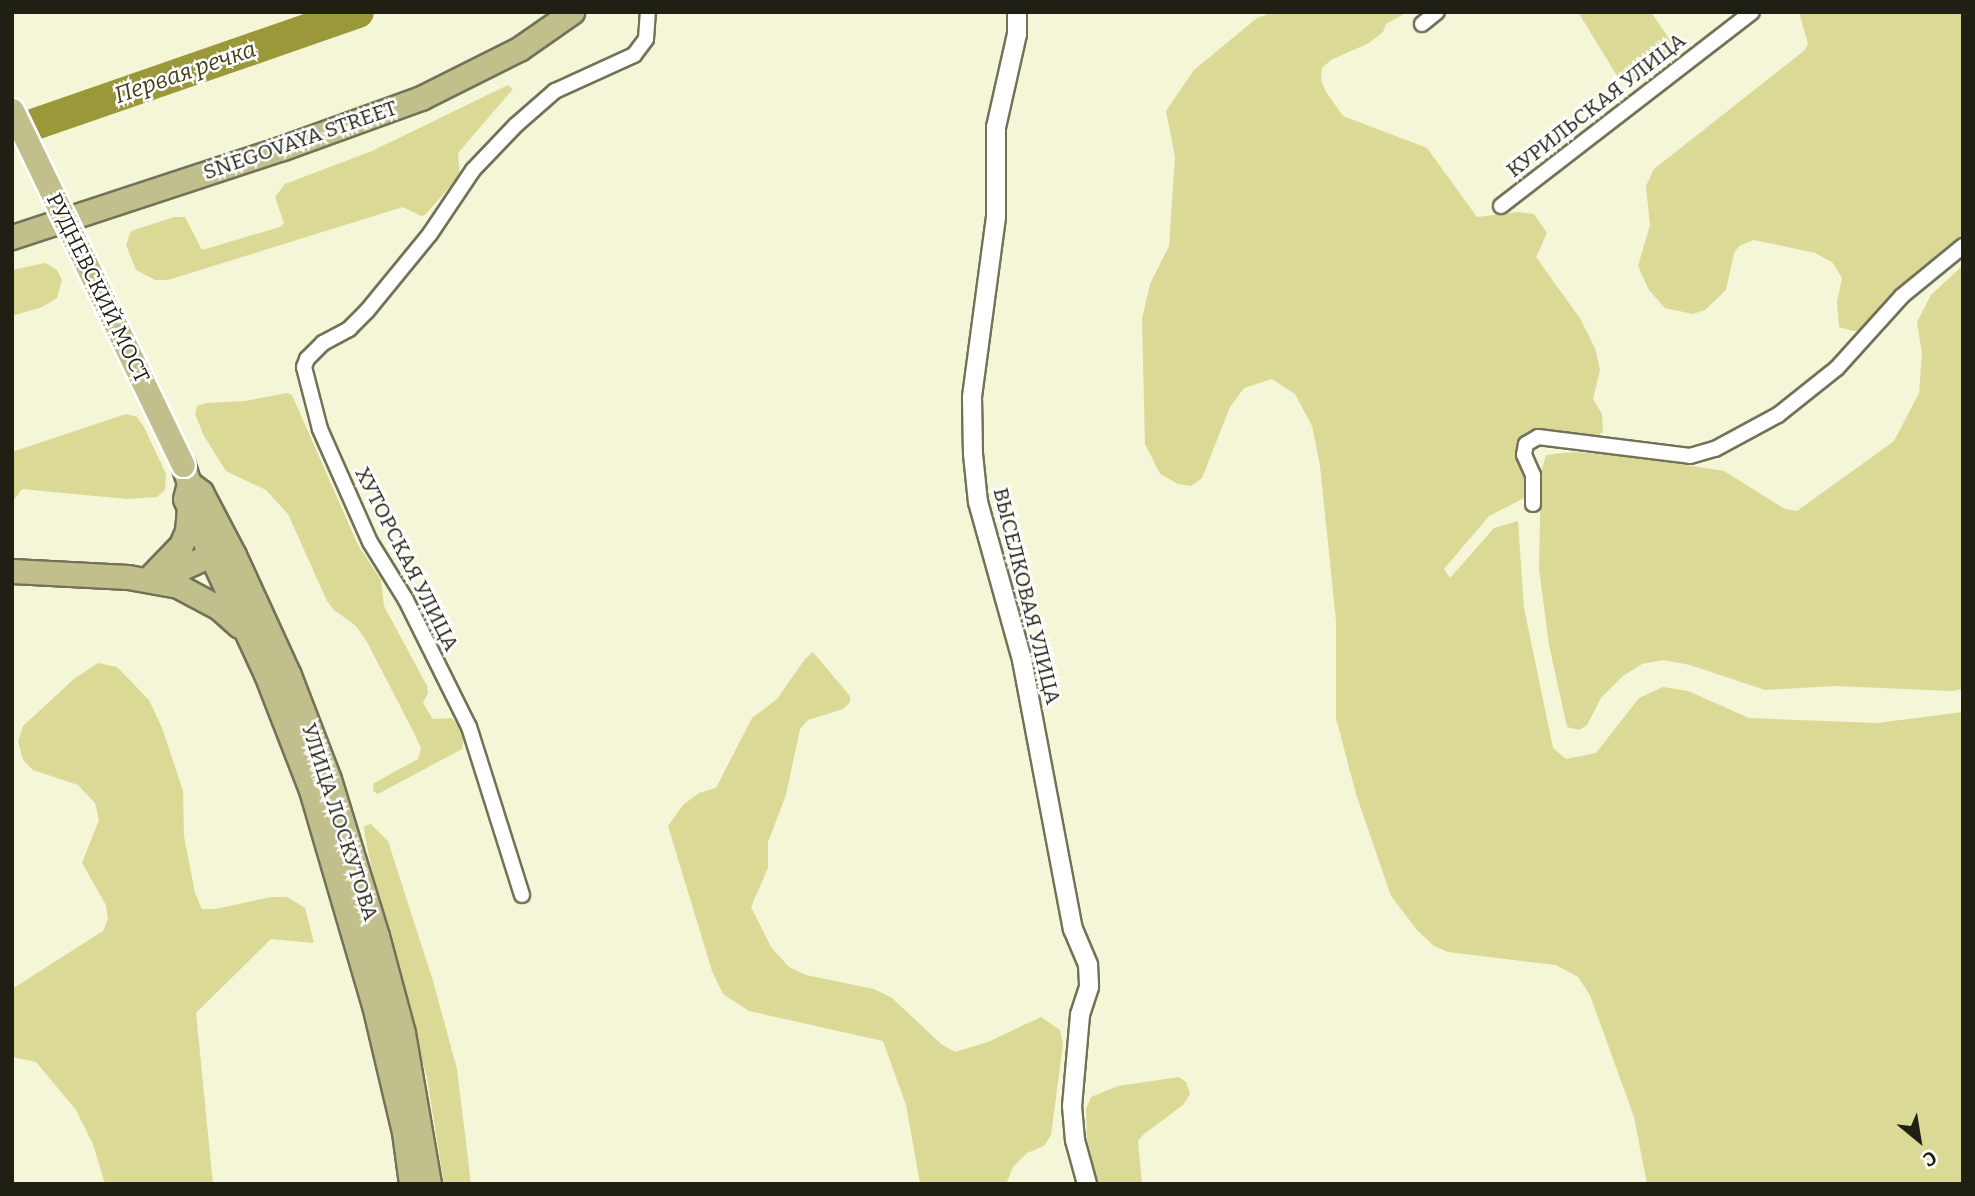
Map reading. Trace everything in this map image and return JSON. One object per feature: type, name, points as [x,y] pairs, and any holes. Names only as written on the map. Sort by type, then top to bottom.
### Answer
[{"type":"main road","name":"SNEGOVAYA STREET","points":[[12,237],[283,148],[421,99],[519,50],[572,12]]},
{"type":"main road","name":"РУДНЕВСКИЙ МОСТ","points":[[12,110],[186,474]]},
{"type":"main road","name":"УЛИЦА ЛОСКУТОВА","points":[[186,474],[186,499],[190,508],[220,551],[289,675],[329,779],[377,936],[403,1033],[429,1184]]},
{"type":"main road","name":"УЛИЦА ЛОСКУТОВА","points":[[186,474],[201,492],[247,633],[273,690],[318,816],[374,1005],[404,1132],[411,1184]]},
{"type":"main road","points":[[146,579],[169,560],[181,545],[187,531],[190,508]]},
{"type":"main road","points":[[146,579],[220,551]]},
{"type":"main road","points":[[12,571],[146,579],[178,586],[219,608],[247,633]]},
{"type":"street","name":"ХУТОРСКАЯ УЛИЦА","points":[[522,895],[469,727],[406,600],[370,542],[320,429],[304,367],[307,359],[323,343],[349,330],[367,311],[430,234],[473,170],[516,125],[555,91],[635,55],[646,39],[648,12]]},
{"type":"street","name":"ВЫСЕЛКОВАЯ УЛИЦА","points":[[1017,12],[1017,34],[996,127],[996,217],[972,397],[972,454],[978,502],[1022,660],[1073,929],[1088,965],[1089,987],[1080,1015],[1072,1106],[1075,1140],[1087,1184]]},
{"type":"street","points":[[1422,24],[1437,12]]},
{"type":"street","name":"КУРИЛЬСКАЯ УЛИЦА","points":[[1501,206],[1752,12]]},
{"type":"street","points":[[1533,504],[1533,475],[1524,455],[1526,444],[1538,437],[1690,456],[1715,449],[1778,415],[1837,368],[1902,296],[1963,246]]},
{"type":"green space","points":[[1273,12],[1424,12],[1406,13],[1386,24],[1383,32],[1369,43],[1331,60],[1322,68],[1321,80],[1326,92],[1343,116],[1427,148],[1477,217],[1518,212],[1534,214],[1547,233],[1536,257],[1581,320],[1595,348],[1600,370],[1593,399],[1602,414],[1603,432],[1598,435],[1526,437],[1526,497],[1489,516],[1444,569],[1450,578],[1494,528],[1518,521],[1524,608],[1553,748],[1566,759],[1596,753],[1639,698],[1663,687],[1688,691],[1749,718],[1877,723],[1963,712],[1963,1184],[1647,1184],[1634,1117],[1590,995],[1578,977],[1556,965],[1448,952],[1434,946],[1417,930],[1391,896],[1356,794],[1336,718],[1336,621],[1320,466],[1312,426],[1295,394],[1272,379],[1244,388],[1230,407],[1202,478],[1191,486],[1178,484],[1160,474],[1145,444],[1142,319],[1150,284],[1169,246],[1175,157],[1166,111],[1194,70],[1257,18]]},
{"type":"green space","points":[[1578,12],[1651,12],[1672,43],[1674,54],[1638,83],[1629,84],[1619,79]]},
{"type":"green space","points":[[1799,12],[1963,12],[1963,237],[1896,293],[1863,330],[1853,331],[1839,327],[1837,302],[1842,278],[1832,262],[1815,253],[1754,240],[1739,246],[1734,253],[1726,290],[1705,310],[1693,314],[1665,308],[1649,290],[1638,266],[1650,225],[1646,186],[1654,169],[1805,50],[1808,44]]},
{"type":"green space","points":[[508,85],[513,89],[458,153],[460,175],[425,215],[421,216],[403,207],[168,280],[155,280],[136,270],[126,245],[131,231],[174,217],[185,217],[202,250],[280,227],[284,223],[275,197],[285,184],[372,151]]},
{"type":"green space","points":[[45,263],[57,270],[62,280],[57,298],[42,307],[12,316],[12,270]]},
{"type":"green space","points":[[1963,265],[1963,689],[1952,691],[1835,686],[1765,690],[1690,665],[1663,660],[1642,664],[1623,676],[1601,698],[1587,725],[1579,730],[1567,727],[1549,645],[1539,569],[1541,473],[1546,455],[1573,452],[1635,457],[1724,471],[1785,509],[1797,511],[1894,441],[1919,393],[1922,354],[1917,322],[1931,295]]},
{"type":"green space","points":[[287,393],[292,395],[358,545],[381,580],[384,606],[427,686],[428,693],[423,703],[433,719],[452,718],[464,733],[462,749],[378,794],[373,791],[374,783],[418,759],[421,748],[413,731],[366,640],[356,626],[334,610],[327,601],[288,514],[266,490],[226,471],[204,436],[195,414],[197,406],[206,403],[245,401]]},
{"type":"green space","points":[[126,414],[137,417],[144,427],[166,474],[165,490],[157,497],[127,499],[22,489],[12,503],[12,452]]},
{"type":"green space","points":[[813,652],[850,696],[850,702],[843,709],[808,720],[800,729],[786,795],[768,842],[768,868],[751,907],[771,947],[789,967],[806,975],[874,989],[892,998],[941,1044],[955,1052],[988,1042],[1041,1017],[1060,1030],[1063,1044],[1051,1135],[1044,1146],[1027,1153],[1013,1167],[1006,1184],[920,1184],[906,1105],[883,1041],[749,1011],[723,994],[712,971],[668,826],[683,805],[699,793],[716,788],[752,718],[777,699]]},
{"type":"green space","points":[[98,663],[117,667],[149,700],[162,728],[183,791],[184,836],[195,893],[202,909],[216,909],[271,897],[287,897],[305,908],[314,943],[271,939],[196,1013],[213,1184],[105,1184],[93,1144],[76,1110],[36,1062],[12,1057],[12,989],[103,931],[108,919],[106,905],[82,863],[99,820],[95,803],[78,785],[33,770],[23,760],[18,741],[23,726],[74,679]]},
{"type":"green space","points":[[371,824],[388,841],[433,981],[457,1069],[471,1184],[444,1184],[427,1078],[376,889],[365,836],[364,826]]},
{"type":"green space","points":[[1179,1077],[1186,1082],[1190,1094],[1183,1105],[1138,1141],[1142,1184],[1098,1184],[1087,1138],[1086,1109],[1091,1097],[1118,1086]]},
{"type":"waterway","name":"Первая речка","points":[[12,132],[358,12]]}]
